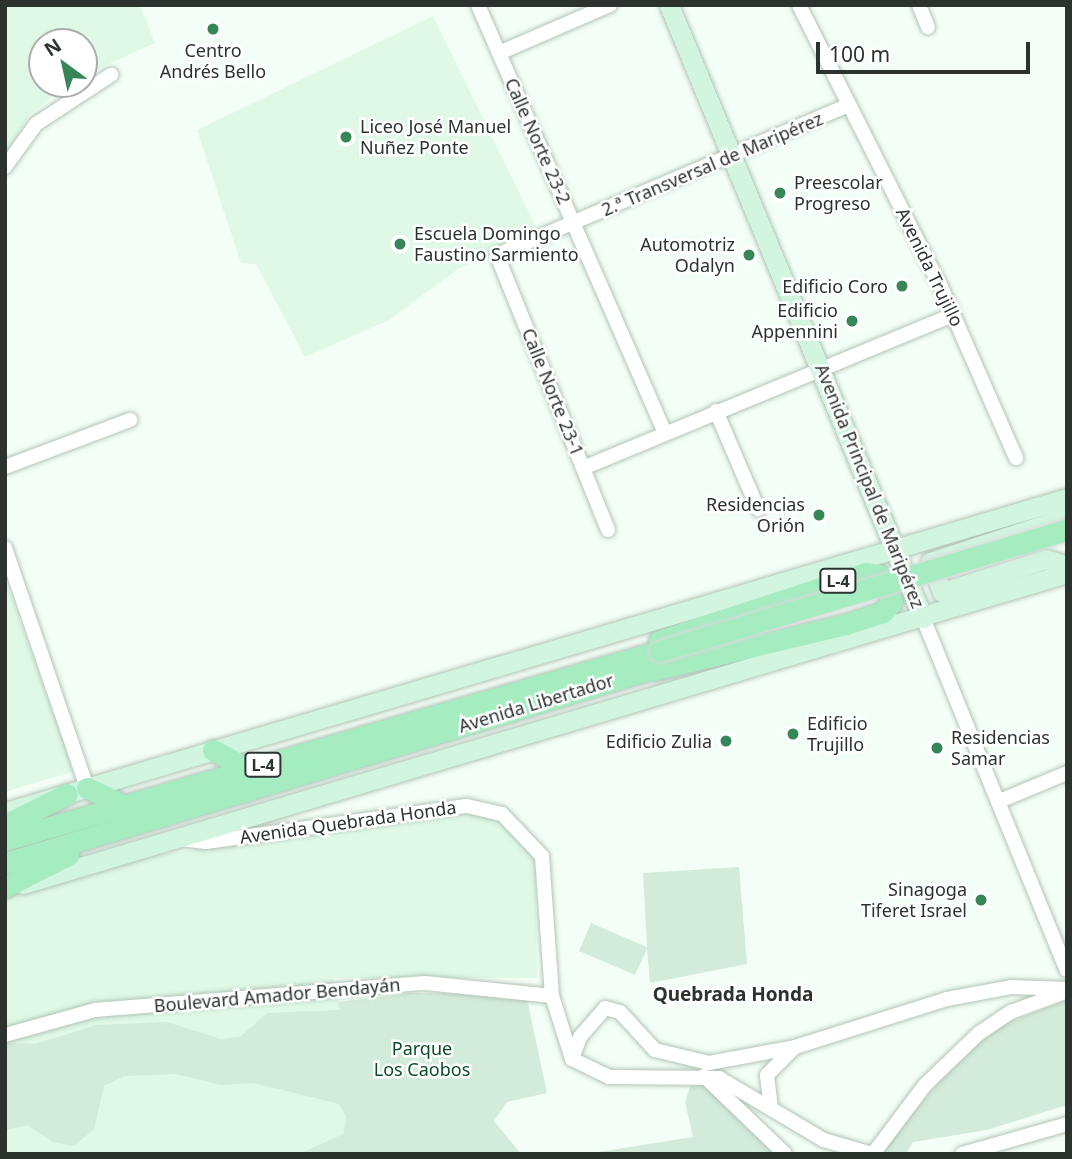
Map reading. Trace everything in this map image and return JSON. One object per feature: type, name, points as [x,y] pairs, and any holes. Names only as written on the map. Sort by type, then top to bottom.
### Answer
[{"type":"main road","name":"Avenida Principal de Maripérez","points":[[669,5],[822,367],[923,618]]},
{"type":"main road","name":"L-4","points":[[5,812],[1067,498]]},
{"type":"main road","points":[[1067,509],[1052,522],[930,562],[942,592],[1046,559],[1067,566]]},
{"type":"main road","name":"Avenida Libertador","points":[[5,840],[127,815],[644,671],[664,657],[1067,530]]},
{"type":"main road","points":[[918,541],[912,553],[931,602],[945,611]]},
{"type":"main road","name":"Avenida Libertador","points":[[5,863],[247,769],[522,691],[664,657],[1067,544]]},
{"type":"main road","name":"L-4","points":[[522,691],[866,573],[878,575],[890,594],[890,608],[875,616],[738,654],[644,671]]},
{"type":"main road","name":"Avenida Libertador","points":[[5,888],[178,839],[1067,573]]},
{"type":"main road","points":[[213,750],[247,769]]},
{"type":"main road","name":"L-4","points":[[5,825],[77,791]]},
{"type":"main road","points":[[77,791],[98,798],[127,815]]},
{"type":"main road","name":"L-4","points":[[5,888],[127,815]]},
{"type":"street","name":"Calle Norte 23-2","points":[[478,5],[664,431]]},
{"type":"street","points":[[499,53],[610,5]]},
{"type":"street","name":"Avenida Trujillo","points":[[799,5],[953,315],[1016,458]]},
{"type":"street","points":[[919,5],[928,27]]},
{"type":"street","points":[[5,167],[36,124],[111,75]]},
{"type":"street","name":"2.ª Transversal de Maripérez","points":[[497,255],[732,158],[848,105]]},
{"type":"street","name":"Calle Norte 23-1","points":[[497,255],[608,530]]},
{"type":"street","points":[[583,468],[664,431],[953,315]]},
{"type":"street","points":[[716,411],[758,509]]},
{"type":"street","points":[[5,467],[130,420]]},
{"type":"street","points":[[5,548],[77,791]]},
{"type":"street","name":"Avenida Principal de Maripérez","points":[[923,618],[1002,800],[1067,970]]},
{"type":"street","points":[[1002,800],[1067,773]]},
{"type":"street","name":"Avenida Quebrada Honda","points":[[178,839],[206,842],[467,806],[502,814],[542,856],[552,996],[572,1059]]},
{"type":"street","name":"Boulevard Amador Bendayán","points":[[5,1035],[95,1010],[425,983],[552,996]]},
{"type":"street","points":[[1011,987],[1067,990],[1012,1012],[978,1034],[925,1085],[872,1154],[824,1140],[731,1082],[703,1075],[610,1077],[572,1059],[580,1037],[605,1008],[620,1012],[655,1050],[685,1060],[734,1062],[795,1047],[947,999],[1011,987]]},
{"type":"street","points":[[771,1108],[767,1075],[795,1047]]},
{"type":"street","points":[[703,1075],[785,1154]]},
{"type":"street","points":[[962,1154],[1067,1124]]},
{"type":"shaded area","points":[[5,5],[140,5],[155,43],[98,69],[98,28],[28,28],[28,98],[51,98],[29,115],[5,156]]},
{"type":"shaded area","points":[[433,16],[539,233],[458,269],[389,320],[305,357],[256,264],[241,263],[197,130]]},
{"type":"shaded area","points":[[5,579],[74,771],[5,792]]},
{"type":"shaded area","points":[[487,811],[527,843],[536,864],[537,978],[333,978],[373,1146],[343,1154],[5,1154],[5,896],[157,855]]},
{"type":"green space","points":[[739,867],[747,964],[650,983],[647,949],[635,975],[579,951],[591,923],[647,947],[643,873]]},
{"type":"green space","name":"Parque Los Caobos","points":[[410,993],[526,994],[547,1093],[507,1102],[494,1121],[521,1154],[299,1154],[343,1134],[347,1118],[339,1104],[254,1083],[222,1085],[176,1074],[125,1076],[104,1086],[94,1129],[74,1146],[53,1142],[27,1125],[5,1130],[5,1043],[35,1044],[96,1025],[167,1022],[221,1039],[240,1037],[267,1013],[340,1010],[338,1002]]},
{"type":"green space","points":[[1067,1000],[1067,1105],[987,1130],[913,1142],[906,1154],[880,1154],[961,1055],[1002,1025]]},
{"type":"green space","points":[[701,1081],[777,1154],[586,1154],[693,1137],[685,1102],[690,1087]]},
{"type":"place","name":"Centro Andrés Bello","points":[[213,29]]},
{"type":"place","name":"Liceo José Manuel Nuñez Ponte","points":[[346,137]]},
{"type":"place","name":"Preescolar Progreso","points":[[780,193]]},
{"type":"place","name":"Escuela Domingo Faustino Sarmiento","points":[[400,244]]},
{"type":"place","name":"Automotriz Odalyn","points":[[749,255]]},
{"type":"place","name":"Edificio Coro","points":[[902,286]]},
{"type":"place","name":"Edificio Appennini","points":[[852,321]]},
{"type":"place","name":"Residencias Orión","points":[[819,515]]},
{"type":"place","name":"Edificio Trujillo","points":[[793,734]]},
{"type":"place","name":"Edificio Zulia","points":[[726,741]]},
{"type":"place","name":"Residencias Samar","points":[[937,748]]},
{"type":"place","name":"Sinagoga Tiferet Israel","points":[[981,900]]},
{"type":"district","name":"Quebrada Honda","points":[[733,995]]}]
